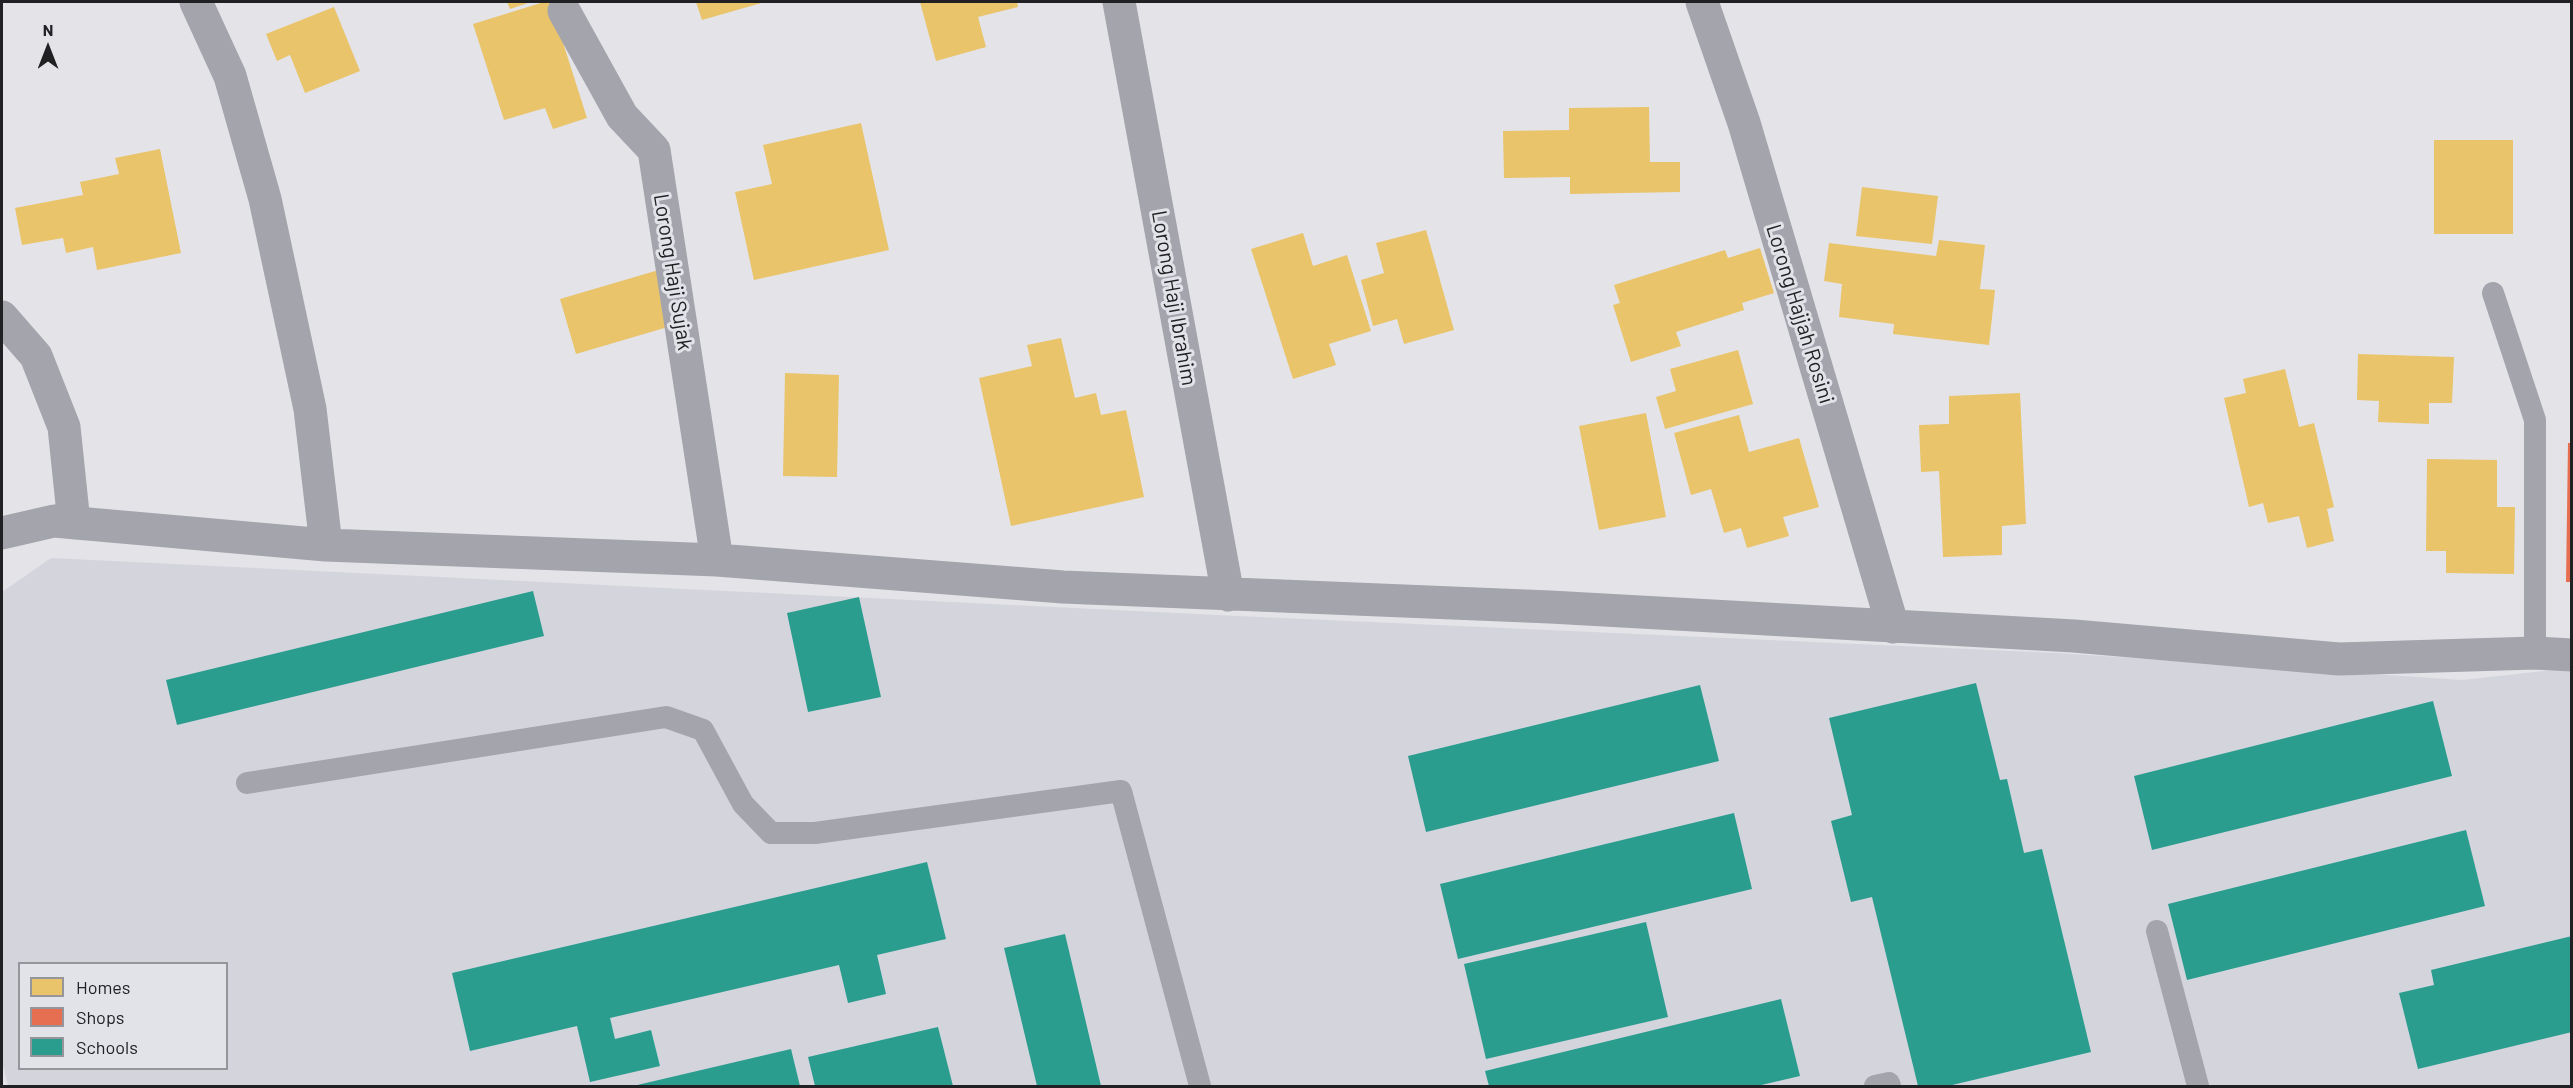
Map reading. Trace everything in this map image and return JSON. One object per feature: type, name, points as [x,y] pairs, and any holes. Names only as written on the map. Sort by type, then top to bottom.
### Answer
[{"type":"street","points":[[196,2],[230,76],[265,199],[310,409],[326,545]]},
{"type":"street","name":"Lorong Haji Ibrahim","points":[[1119,2],[1228,595]]},
{"type":"street","name":"Lorong Hajjah Rosini","points":[[1702,2],[1744,123],[1893,627]]},
{"type":"street","name":"Lorong Haji Sujak","points":[[564,11],[622,116],[654,150],[717,560]]},
{"type":"street","points":[[2,317],[36,356],[64,428],[74,523]]},
{"type":"street","points":[[2,533],[54,521],[326,545],[717,560],[1063,587],[1550,606],[2074,636],[2339,659],[2535,653],[2571,655]]},
{"type":"lane","points":[[2493,293],[2535,420],[2535,653]]},
{"type":"lane","points":[[247,783],[666,717],[703,730],[743,804],[771,833],[815,832],[1120,791],[1200,1086]]},
{"type":"lane","points":[[2157,931],[2198,1086]]},
{"type":"lane","points":[[1875,1086],[1889,1083],[1890,1086]]},
{"type":"shaded area","points":[[51,558],[2057,653],[2462,680],[2571,668],[2571,1086],[8,1086],[2,1061],[2,592]]},
{"type":"building: Homes","points":[[507,2],[531,2],[510,9]]},
{"type":"building: Homes","points":[[550,2],[587,118],[553,129],[545,108],[504,120],[473,24]]},
{"type":"building: Homes","points":[[696,2],[765,2],[702,20]]},
{"type":"building: Homes","points":[[920,2],[1017,2],[1018,7],[978,17],[986,47],[936,61]]},
{"type":"building: Homes","points":[[334,7],[360,71],[305,93],[290,55],[277,61],[266,34]]},
{"type":"building: Homes","points":[[1649,107],[1650,162],[1680,162],[1680,192],[1570,194],[1570,177],[1504,178],[1503,131],[1569,130],[1569,108]]},
{"type":"building: Homes","points":[[861,123],[889,250],[754,280],[735,192],[772,184],[763,145]]},
{"type":"building: Homes","points":[[2434,140],[2513,140],[2513,234],[2434,234]]},
{"type":"building: Homes","points":[[160,149],[181,253],[97,270],[93,247],[66,253],[63,238],[22,245],[15,208],[83,195],[80,182],[119,174],[115,158]]},
{"type":"building: Homes","points":[[1862,187],[1938,196],[1932,244],[1856,236]]},
{"type":"building: Homes","points":[[1426,230],[1454,330],[1404,344],[1397,319],[1373,326],[1361,280],[1384,273],[1376,243]]},
{"type":"building: Homes","points":[[1303,233],[1313,266],[1347,255],[1371,331],[1329,344],[1336,365],[1293,379],[1251,249]]},
{"type":"building: Homes","points":[[1939,240],[1985,245],[1980,289],[1995,290],[1989,345],[1893,334],[1894,324],[1839,317],[1842,284],[1824,281],[1829,243],[1936,256]]},
{"type":"building: Homes","points":[[1760,248],[1774,293],[1742,303],[1744,310],[1676,332],[1681,346],[1631,362],[1613,305],[1620,303],[1614,285],[1725,250],[1728,258]]},
{"type":"building: Homes","points":[[662,269],[678,324],[576,354],[560,299]]},
{"type":"building: Homes","points":[[1061,338],[1075,398],[1096,393],[1101,415],[1126,410],[1144,497],[1011,526],[979,378],[1032,366],[1027,345]]},
{"type":"building: Homes","points":[[1738,350],[1753,404],[1665,429],[1656,397],[1676,391],[1670,369]]},
{"type":"building: Homes","points":[[2358,354],[2454,357],[2452,403],[2429,403],[2429,424],[2378,422],[2379,401],[2357,400]]},
{"type":"building: Homes","points":[[2285,369],[2299,427],[2314,423],[2334,507],[2327,509],[2334,541],[2307,548],[2299,516],[2268,523],[2263,503],[2249,507],[2224,398],[2246,393],[2243,379]]},
{"type":"building: Homes","points":[[785,373],[839,375],[837,477],[783,476]]},
{"type":"building: Homes","points":[[2020,393],[2026,524],[2002,526],[2002,555],[1943,557],[1939,471],[1921,472],[1919,425],[1949,424],[1949,396]]},
{"type":"building: Homes","points":[[1646,413],[1666,517],[1599,530],[1579,426]]},
{"type":"building: Homes","points":[[1739,415],[1749,452],[1799,438],[1819,507],[1783,517],[1789,536],[1747,548],[1741,528],[1724,533],[1711,489],[1691,495],[1674,433]]},
{"type":"building: Homes","points":[[2427,459],[2497,460],[2497,507],[2515,507],[2514,574],[2446,573],[2446,551],[2426,551]]},
{"type":"building: Shops","points":[[2568,443],[2572,443],[2572,582],[2566,582]]},
{"type":"building: Schools","points":[[533,591],[544,636],[177,725],[166,680]]},
{"type":"building: Schools","points":[[859,597],[881,697],[808,712],[787,613]]},
{"type":"building: Schools","points":[[1976,683],[2000,780],[2007,779],[2024,853],[2042,849],[2091,1052],[1948,1086],[1918,1086],[1872,897],[1851,902],[1831,821],[1852,815],[1829,718]]},
{"type":"building: Schools","points":[[1700,685],[1719,761],[1426,832],[1408,756]]},
{"type":"building: Schools","points":[[2433,701],[2452,776],[2152,850],[2134,776]]},
{"type":"building: Schools","points":[[1734,813],[1752,889],[1458,959],[1440,884]]},
{"type":"building: Schools","points":[[2466,830],[2485,906],[2187,980],[2168,904]]},
{"type":"building: Schools","points":[[927,862],[946,939],[877,955],[886,994],[848,1003],[839,965],[610,1018],[615,1039],[651,1030],[660,1066],[590,1082],[577,1026],[470,1051],[452,973]]},
{"type":"building: Schools","points":[[1646,922],[1668,1017],[1486,1059],[1464,964]]},
{"type":"building: Schools","points":[[1065,934],[1101,1086],[1037,1086],[1004,948]]},
{"type":"building: Schools","points":[[2572,936],[2572,1032],[2418,1069],[2399,993],[2434,985],[2431,970]]},
{"type":"building: Schools","points":[[1781,999],[1800,1076],[1757,1086],[1489,1086],[1485,1071]]},
{"type":"building: Schools","points":[[938,1027],[953,1086],[815,1086],[808,1057]]},
{"type":"building: Schools","points":[[791,1049],[800,1086],[633,1086]]}]
